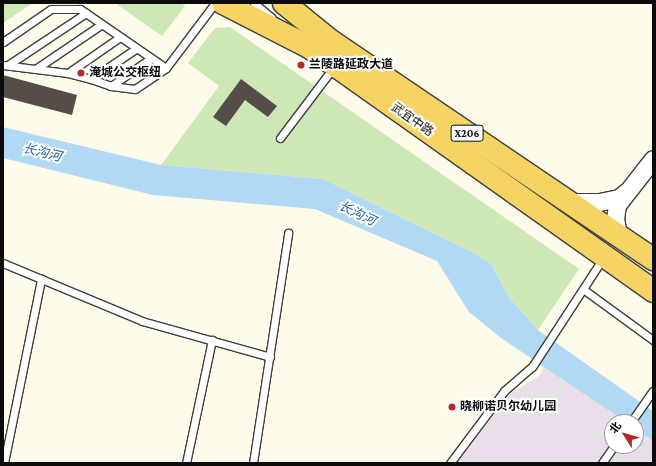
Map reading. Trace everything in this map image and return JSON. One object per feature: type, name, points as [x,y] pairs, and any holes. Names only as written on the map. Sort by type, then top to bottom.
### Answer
[{"type":"main road","name":"武宜中路","points":[[223,3],[309,47],[653,290]]},
{"type":"main road","name":"武宜中路","points":[[280,5],[653,259]]},
{"type":"street","points":[[618,234],[615,219],[617,204],[653,159]]},
{"type":"street","points":[[571,202],[612,199],[629,189]]},
{"type":"lane","points":[[6,65],[68,73],[111,86],[135,89],[166,68],[215,3]]},
{"type":"lane","points":[[254,3],[309,47]]},
{"type":"lane","points":[[3,42],[51,9],[80,9],[166,68]]},
{"type":"lane","points":[[6,65],[86,13]]},
{"type":"lane","points":[[37,68],[102,24]]},
{"type":"lane","points":[[68,73],[120,37]]},
{"type":"lane","points":[[91,79],[137,48]]},
{"type":"lane","points":[[111,86],[151,58]]},
{"type":"lane","points":[[280,138],[335,65]]},
{"type":"lane","points":[[253,463],[288,233]]},
{"type":"lane","points":[[451,463],[504,391],[532,368],[604,256]]},
{"type":"lane","points":[[3,263],[142,321],[270,357]]},
{"type":"lane","points":[[4,463],[41,279]]},
{"type":"lane","points":[[582,289],[653,340]]},
{"type":"lane","points":[[186,463],[212,340]]},
{"type":"lane","points":[[637,414],[651,394]]},
{"type":"lane","points":[[602,463],[608,454]]},
{"type":"shaded area","points":[[545,366],[614,414],[604,414],[604,454],[644,454],[644,435],[653,441],[653,463],[457,463],[511,393],[539,376]]},
{"type":"green space","points":[[3,3],[33,3],[3,23]]},
{"type":"green space","points":[[115,3],[181,3],[185,6],[162,36]]},
{"type":"green space","points":[[230,27],[579,269],[538,330],[508,296],[492,265],[476,254],[323,179],[161,165],[219,86],[188,63],[215,28]]},
{"type":"water","name":"长沟河","points":[[3,127],[161,165],[323,179],[476,254],[492,265],[508,296],[538,330],[653,411],[653,441],[644,435],[644,414],[614,414],[501,338],[469,312],[437,261],[315,209],[153,195],[3,158]]},
{"type":"building","points":[[3,75],[77,95],[72,115],[3,97]]},
{"type":"building","points":[[241,79],[277,106],[268,117],[245,100],[226,126],[213,117]]},
{"type":"place","name":"兰陵路延政大道","points":[[301,65]]},
{"type":"place","name":"淹城公交枢纽","points":[[81,73]]},
{"type":"place","name":"晓柳诺贝尔幼儿园","points":[[452,407]]}]
